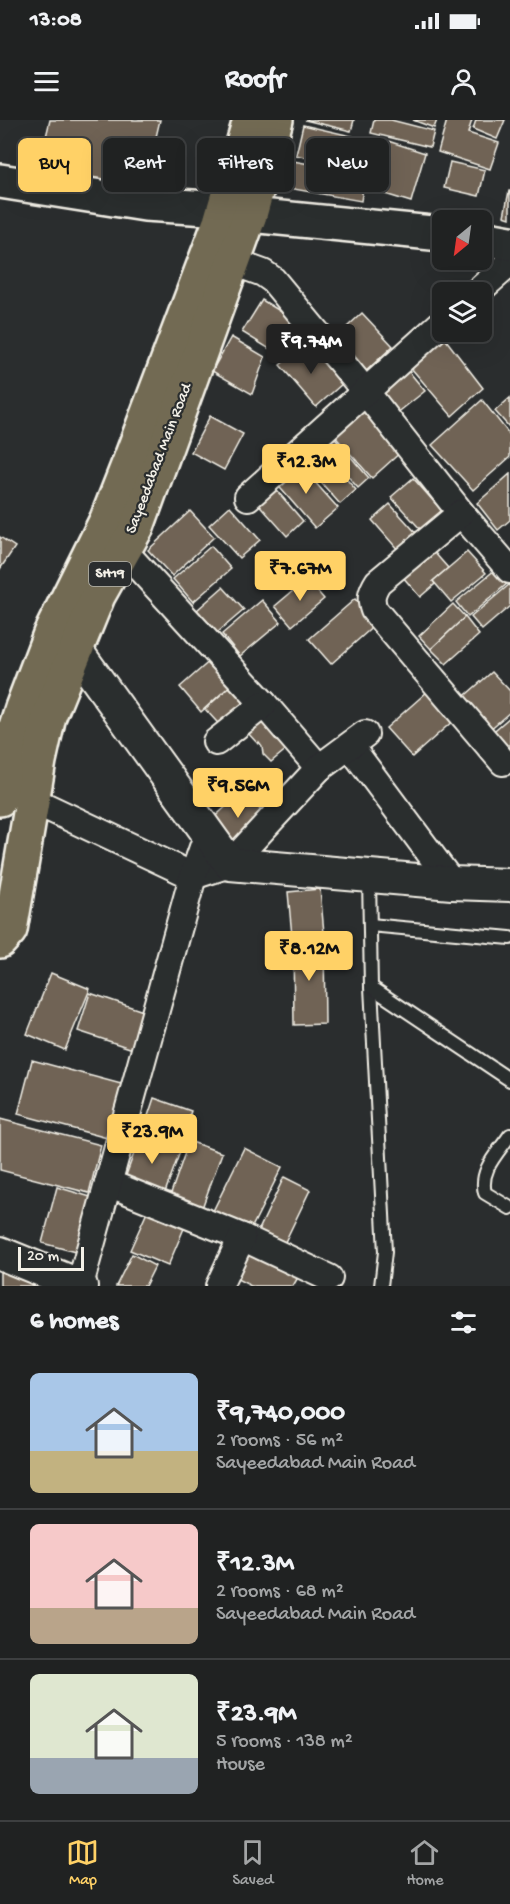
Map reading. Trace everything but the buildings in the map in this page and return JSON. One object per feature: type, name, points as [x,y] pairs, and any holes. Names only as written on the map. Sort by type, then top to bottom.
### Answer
[{"type":"main road","name":"SH19","points":[[237,212],[261,128]]},
{"type":"main road","points":[[0,181],[145,204],[432,233]]},
{"type":"main road","name":"Sayeedabad Main Road","points":[[0,799],[4,748],[50,634],[111,544],[137,527],[233,262],[237,212]]},
{"type":"main road","name":"Sayeedabad Main Road","points":[[0,941],[10,930],[49,716],[98,596],[129,464],[237,212]]},
{"type":"main road","points":[[492,240],[510,243]]},
{"type":"street","points":[[233,262],[263,273],[273,280],[365,391],[461,513],[510,570]]},
{"type":"street","points":[[488,282],[510,263]]},
{"type":"street","points":[[248,497],[432,332]]},
{"type":"street","points":[[461,513],[378,582],[372,591],[371,600],[375,610],[503,762]]},
{"type":"street","points":[[111,544],[264,704],[319,768]]},
{"type":"street","points":[[75,649],[230,864]]},
{"type":"street","points":[[216,742],[264,704]]},
{"type":"street","points":[[230,864],[319,768],[357,740],[452,883]]},
{"type":"street","points":[[32,800],[193,876],[230,864],[452,883],[505,879]]},
{"type":"street","points":[[0,1253],[72,1284],[108,1183],[193,876],[208,833]]},
{"type":"street","points":[[108,1183],[242,1237],[329,1278]]},
{"type":"street","points":[[219,1286],[242,1237]]},
{"type":"lane","points":[[369,876],[371,987],[385,1252],[381,1286]]},
{"type":"lane","points":[[370,925],[510,938]]},
{"type":"lane","points":[[371,987],[510,1080]]},
{"type":"lane","points":[[510,1135],[487,1169],[482,1182],[485,1193],[510,1208]]}]
